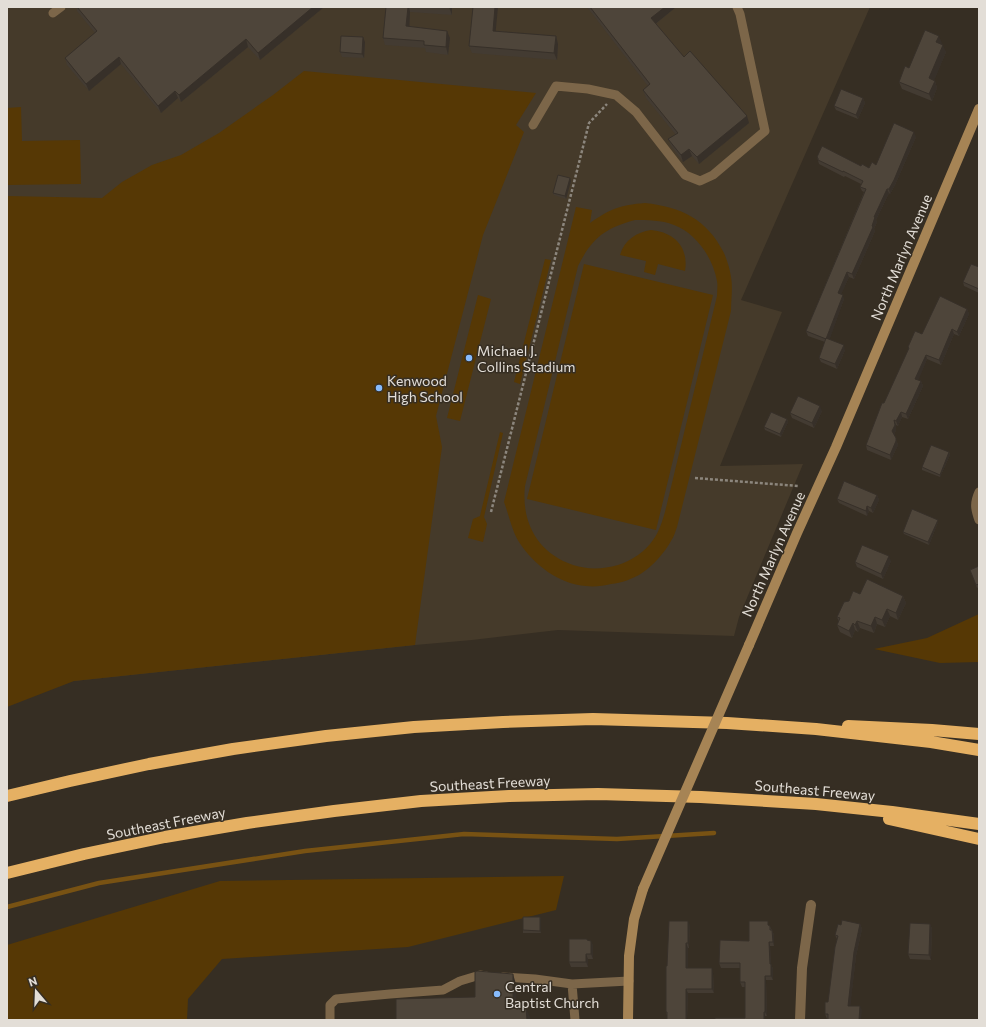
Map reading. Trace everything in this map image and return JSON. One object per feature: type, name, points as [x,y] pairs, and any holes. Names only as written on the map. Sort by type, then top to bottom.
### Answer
[{"type":"highway","points":[[7,796],[142,765],[210,753],[326,736],[406,728],[503,722],[593,719],[831,725],[979,734]]},
{"type":"highway","points":[[727,723],[824,730],[931,742],[979,750]]},
{"type":"highway","name":"Southeast Freeway","points":[[7,873],[84,854],[165,837],[247,823],[421,801],[508,796],[598,794],[702,796],[816,804],[892,812],[979,824]]},
{"type":"highway","points":[[702,796],[831,811],[892,820],[979,839]]},
{"type":"street","name":"North Marlyn Avenue","points":[[628,1020],[629,956],[634,919],[643,889],[797,533],[839,440],[979,108]]},
{"type":"street","points":[[800,1020],[802,968],[812,905]]},
{"type":"lane","points":[[53,13],[61,7]]},
{"type":"lane","points":[[533,125],[556,86],[588,89],[616,95],[636,112],[685,174],[700,181],[713,175],[765,131],[740,14],[737,7]]},
{"type":"lane","points":[[979,492],[975,500],[979,520]]},
{"type":"lane","points":[[330,1020],[330,1005],[336,1000],[443,990],[460,981],[480,975],[535,979],[572,984],[629,981]]},
{"type":"lane","points":[[572,984],[575,1020]]},
{"type":"path","points":[[491,512],[589,123],[616,95]]},
{"type":"path","points":[[695,478],[798,486]]},
{"type":"shaded area","name":"Kenwood High School","points":[[7,7],[870,7],[741,300],[782,312],[720,466],[803,464],[739,617],[734,636],[558,630],[74,681],[7,685]]},
{"type":"shaded area","points":[[304,71],[536,93],[516,125],[524,132],[483,235],[436,416],[442,447],[415,645],[74,681],[7,707],[7,196],[102,198],[122,182],[152,165],[181,155],[219,133]]},
{"type":"shaded area","points":[[21,107],[22,141],[80,140],[81,184],[7,185],[7,108]]},
{"type":"shaded area","points":[[645,203],[658,205],[681,212],[692,217],[710,231],[724,253],[731,274],[731,311],[673,538],[650,567],[631,579],[619,583],[586,586],[566,582],[548,572],[532,558],[519,542],[512,528],[504,502],[576,207],[592,210],[590,223],[616,208]],"holes":[[[635,220],[650,220],[669,223],[682,229],[696,240],[712,264],[717,283],[717,296],[665,512],[659,530],[646,548],[628,561],[607,567],[585,568],[561,560],[550,553],[534,535],[526,512],[524,500],[525,486],[578,266],[583,256],[594,241],[600,236],[615,227]]]},
{"type":"shaded area","points":[[651,230],[667,234],[678,242],[685,255],[685,271],[658,264],[655,275],[644,272],[646,261],[620,255],[628,241],[636,235]]},
{"type":"shaded area","points":[[545,259],[551,260],[520,384],[514,382]]},
{"type":"shaded area","points":[[584,264],[713,295],[656,530],[527,499]]},
{"type":"shaded area","name":"Michael J. Collins Stadium","points":[[478,295],[491,299],[460,421],[447,418]]},
{"type":"shaded area","points":[[500,432],[503,433],[484,517],[487,524],[483,542],[468,538],[473,519],[480,516]]},
{"type":"shaded area","points":[[979,614],[979,662],[940,663],[874,649],[927,638]]},
{"type":"shaded area","points":[[564,876],[556,910],[408,947],[222,959],[188,999],[187,1020],[7,1020],[7,945],[220,881]]},
{"type":"building","points":[[77,7],[313,7],[258,53],[246,39],[179,95],[175,91],[158,106],[119,57],[86,84],[65,58],[97,31]]},
{"type":"building","points":[[386,7],[408,7],[406,26],[447,31],[446,47],[424,45],[424,41],[383,38]]},
{"type":"building","points":[[473,7],[495,7],[493,31],[556,36],[554,53],[469,46]]},
{"type":"building","points":[[590,7],[665,7],[651,18],[684,57],[690,51],[747,116],[697,157],[689,149],[681,155],[668,139],[678,133],[643,90],[650,84]]},
{"type":"building","points":[[925,30],[939,36],[936,42],[943,45],[929,78],[935,81],[929,94],[899,82],[905,66],[909,68]]},
{"type":"building","points":[[341,36],[363,37],[362,54],[340,52]]},
{"type":"building","points":[[841,89],[863,98],[856,115],[834,106]]},
{"type":"building","points":[[894,123],[914,132],[894,180],[889,189],[887,189],[874,217],[873,227],[852,274],[847,272],[838,293],[843,295],[826,339],[806,331],[866,189],[860,187],[863,181],[818,160],[817,157],[822,146],[861,166],[862,164],[869,168],[872,162],[876,165]]},
{"type":"building","points":[[558,175],[570,178],[565,196],[553,193]]},
{"type":"building","points":[[971,264],[979,267],[979,289],[963,282]]},
{"type":"building","points":[[940,296],[967,309],[957,332],[952,329],[939,360],[926,355],[915,379],[921,381],[906,414],[901,412],[896,421],[894,420],[895,425],[892,431],[896,441],[890,455],[866,445],[882,403],[884,403],[909,348],[908,347],[915,331],[922,334]]},
{"type":"building","points":[[826,338],[844,345],[835,364],[819,358]]},
{"type":"building","points":[[798,396],[820,406],[812,423],[790,413]]},
{"type":"building","points":[[771,412],[787,419],[780,434],[764,427]]},
{"type":"building","points":[[931,445],[949,452],[940,475],[922,467]]},
{"type":"building","points":[[844,481],[877,495],[871,508],[867,506],[866,511],[837,499]]},
{"type":"building","points":[[912,509],[938,520],[928,542],[903,532]]},
{"type":"building","points":[[862,545],[889,556],[881,574],[855,562]]},
{"type":"building","points":[[979,566],[979,584],[976,585],[970,570]]},
{"type":"building","points":[[867,579],[903,596],[896,613],[887,609],[882,620],[875,617],[871,626],[857,621],[855,625],[853,623],[849,631],[837,625],[840,618],[837,617],[844,602],[849,601],[853,591],[860,594]]},
{"type":"building","points":[[523,917],[540,917],[540,931],[523,930]]},
{"type":"building","points":[[842,920],[860,924],[854,952],[848,1006],[860,1006],[859,1020],[828,1020],[828,1014],[825,1014],[825,1002],[828,1002],[835,947],[838,936],[835,935],[838,924],[841,925]]},
{"type":"building","points":[[669,921],[688,921],[686,968],[712,968],[712,989],[686,989],[686,1020],[667,1020],[666,966]]},
{"type":"building","points":[[749,921],[768,921],[770,930],[772,930],[773,942],[769,942],[771,976],[765,976],[764,1020],[686,1020],[745,1018],[745,982],[740,982],[740,963],[719,963],[720,940],[749,941]]},
{"type":"building","points":[[910,923],[930,924],[929,955],[908,954]]},
{"type":"building","points":[[569,939],[587,939],[591,941],[591,954],[586,954],[586,962],[569,962]]},
{"type":"building","name":"Central Baptist Church","points":[[475,972],[513,974],[513,1008],[526,1008],[527,1020],[396,1020],[396,999],[475,997]]},
{"type":"waterway","points":[[7,907],[99,883],[305,851],[464,834],[617,839],[714,833]]},
{"type":"place","name":"Michael J. Collins Stadium","points":[[469,358]]},
{"type":"place","name":"Kenwood High School","points":[[379,388]]},
{"type":"place","name":"Central Baptist Church","points":[[497,994]]}]
